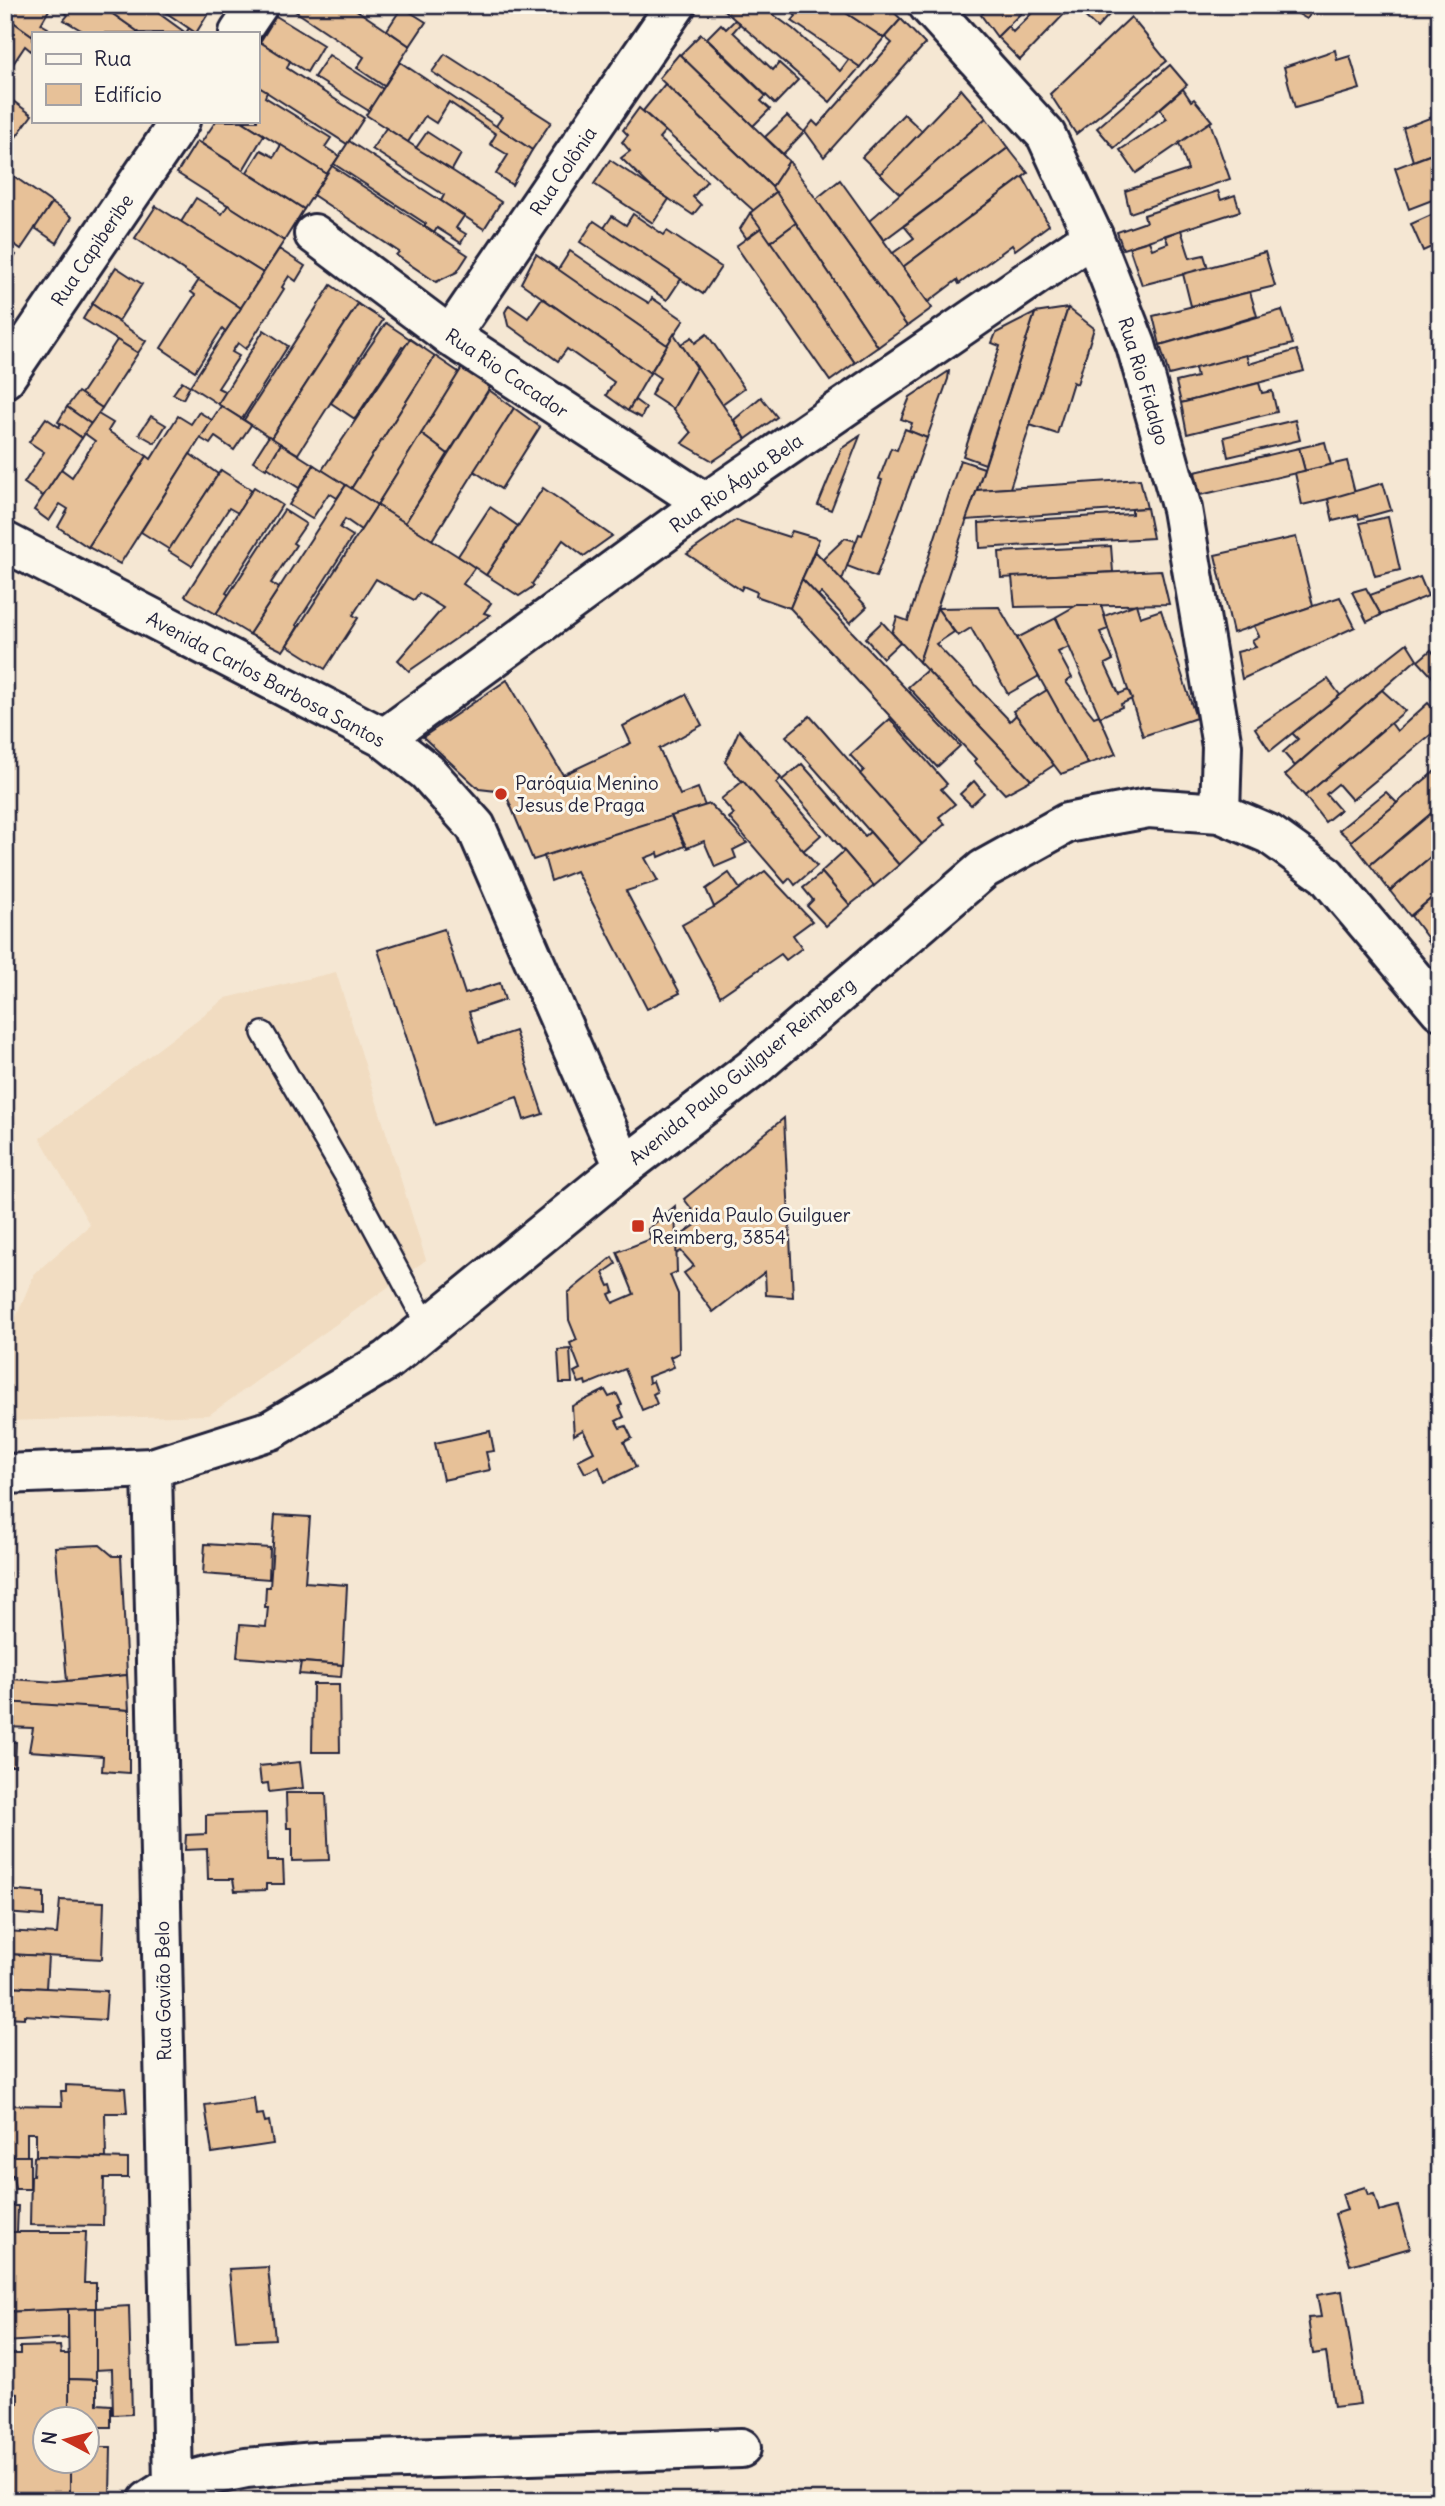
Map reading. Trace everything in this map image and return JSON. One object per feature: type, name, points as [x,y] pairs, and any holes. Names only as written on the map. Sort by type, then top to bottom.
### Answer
[{"type":"street","points":[[240,32],[258,5]]},
{"type":"street","name":"Rua Colônia","points":[[450,336],[676,5]]},
{"type":"street","name":"Rua Rio Fidalgo","points":[[928,5],[1046,135],[1093,236],[1136,345],[1182,509],[1222,746],[1220,813]]},
{"type":"street","name":"Rua Capiberibe","points":[[5,378],[179,122]]},
{"type":"street","name":"Rua Rio Cacador","points":[[314,234],[450,336],[705,503]]},
{"type":"street","name":"Rua Rio Água Bela","points":[[384,738],[705,503],[1093,236]]},
{"type":"street","name":"Avenida Carlos Barbosa Santos","points":[[5,542],[384,738],[427,772],[477,827],[624,1167]]},
{"type":"street","name":"Avenida Paulo Guilguer Reimberg","points":[[5,1474],[152,1468],[271,1430],[388,1360],[624,1167],[752,1068],[984,869],[1067,823],[1148,808],[1220,813],[1269,834],[1326,875],[1440,1010]]},
{"type":"street","name":"Rua Gavião Belo","points":[[152,1468],[161,2493]]},
{"type":"street","points":[[161,2493],[246,2468],[315,2462],[741,2448]]},
{"type":"lane","points":[[263,1033],[358,1197],[428,1327]]},
{"type":"shaded area","points":[[336,972],[426,1260],[209,1415],[5,1421],[5,1344],[34,1274],[90,1225],[40,1138],[226,998]]},
{"type":"building","points":[[5,5],[15,5],[6,17],[5,16]]},
{"type":"building","points":[[15,5],[43,5],[49,10],[41,24],[48,28],[46,32],[32,32],[32,35],[6,17]]},
{"type":"building","points":[[52,5],[100,5],[139,32],[84,32],[64,20],[68,15]]},
{"type":"building","points":[[100,5],[147,5],[185,32],[139,32]]},
{"type":"building","points":[[155,5],[206,5],[211,9],[195,32]]},
{"type":"building","points":[[298,5],[349,5],[410,46],[384,86],[357,68],[364,57],[295,11]]},
{"type":"building","points":[[718,5],[760,5],[793,29],[840,71],[849,59],[860,67],[830,102]]},
{"type":"building","points":[[783,5],[834,5],[884,38],[860,67],[792,21],[796,16]]},
{"type":"building","points":[[834,5],[886,5],[901,19],[884,38]]},
{"type":"building","points":[[991,5],[1029,5],[997,37],[981,15]]},
{"type":"building","points":[[1040,5],[1073,5],[1020,60],[997,37],[1008,26],[1013,32]]},
{"type":"building","points":[[1076,5],[1118,5],[1097,28]]},
{"type":"building","points":[[1283,5],[1313,5],[1315,7],[1307,19]]},
{"type":"building","points":[[402,7],[426,22],[410,46],[387,30]]},
{"type":"building","points":[[276,16],[323,45],[307,72],[260,42]]},
{"type":"building","points":[[6,17],[32,35],[32,50],[25,46],[5,76]]},
{"type":"building","points":[[1131,17],[1167,61],[1076,134],[1050,94]]},
{"type":"building","points":[[901,19],[925,44],[824,157],[805,131],[813,121],[818,126],[892,43],[885,37]]},
{"type":"building","points":[[735,20],[740,24],[733,32],[773,70],[779,63],[798,80],[775,104],[707,38],[721,24],[726,29]]},
{"type":"building","points":[[701,34],[766,96],[761,101],[770,109],[753,126],[680,55]]},
{"type":"building","points":[[259,43],[290,61],[287,68],[364,118],[347,144],[259,87]]},
{"type":"building","points":[[1335,50],[1337,60],[1350,56],[1360,89],[1295,108],[1284,67]]},
{"type":"building","points":[[445,54],[551,122],[532,150],[496,126],[502,117],[432,72]]},
{"type":"building","points":[[679,54],[789,161],[772,187],[659,78]]},
{"type":"building","points":[[329,55],[383,89],[369,111],[314,77]]},
{"type":"building","points":[[400,62],[532,150],[512,185],[496,174],[508,155],[490,144],[496,134],[449,102],[436,123],[425,116],[408,142],[366,115]]},
{"type":"building","points":[[1170,65],[1187,85],[1114,148],[1097,128]]},
{"type":"building","points":[[665,84],[776,192],[754,211],[643,111]]},
{"type":"building","points":[[259,87],[267,92],[265,97],[331,138],[325,147],[339,156],[327,174],[244,122],[259,122]]},
{"type":"building","points":[[961,89],[986,118],[900,194],[880,174]]},
{"type":"building","points":[[1183,89],[1191,101],[1194,99],[1212,121],[1136,173],[1120,150],[1167,119],[1160,109]]},
{"type":"building","points":[[5,95],[32,115],[5,152]]},
{"type":"building","points":[[639,108],[665,131],[659,138],[707,181],[693,197],[701,205],[693,215],[651,187],[621,158],[630,151],[622,142],[628,135],[623,130]]},
{"type":"building","points":[[904,114],[922,131],[880,174],[862,157]]},
{"type":"building","points":[[1440,114],[1440,151],[1413,161],[1403,128]]},
{"type":"building","points":[[787,116],[804,132],[783,154],[765,137]]},
{"type":"building","points":[[986,118],[1008,148],[884,240],[869,221]]},
{"type":"building","points":[[215,122],[244,122],[264,135],[243,170],[201,143]]},
{"type":"building","points":[[1210,122],[1230,179],[1130,213],[1125,191],[1188,170],[1179,143]]},
{"type":"building","points":[[386,128],[501,202],[484,229],[441,201],[444,195],[372,149]]},
{"type":"building","points":[[427,132],[461,154],[452,170],[416,148]]},
{"type":"building","points":[[197,141],[304,209],[284,241],[177,173]]},
{"type":"building","points":[[349,141],[464,216],[456,228],[466,234],[461,243],[437,228],[434,233],[424,226],[426,224],[334,164]]},
{"type":"building","points":[[281,145],[327,174],[304,209],[247,172],[261,150],[274,157]]},
{"type":"building","points":[[1008,148],[1028,173],[903,267],[893,253],[914,238],[904,226]]},
{"type":"building","points":[[1440,151],[1440,197],[1409,209],[1395,168]]},
{"type":"building","points":[[610,160],[669,199],[653,223],[594,184]]},
{"type":"building","points":[[789,161],[907,326],[878,347],[772,187]]},
{"type":"building","points":[[332,166],[468,255],[457,272],[436,282],[396,255],[399,252],[313,195]]},
{"type":"building","points":[[5,170],[52,203],[21,249],[5,238]]},
{"type":"building","points":[[1023,177],[1049,225],[1015,250],[1012,245],[959,284],[957,280],[928,302],[903,267]]},
{"type":"building","points":[[840,180],[932,308],[907,326],[816,199]]},
{"type":"building","points":[[1218,191],[1221,200],[1235,195],[1240,211],[1123,249],[1117,232],[1146,222],[1144,215]]},
{"type":"building","points":[[776,192],[796,223],[770,242],[750,213]]},
{"type":"building","points":[[196,198],[222,214],[228,205],[284,241],[263,273],[181,222]]},
{"type":"building","points":[[52,203],[72,217],[57,243],[35,228]]},
{"type":"building","points":[[156,206],[263,273],[241,308],[135,238]]},
{"type":"building","points":[[1440,211],[1440,243],[1423,251],[1411,224]]},
{"type":"building","points":[[750,213],[761,228],[747,239],[740,229]]},
{"type":"building","points":[[633,214],[664,235],[667,231],[721,267],[703,294],[604,228],[612,216],[626,225]]},
{"type":"building","points":[[594,221],[681,279],[667,300],[580,242]]},
{"type":"building","points":[[796,223],[878,347],[855,363],[770,242]]},
{"type":"building","points":[[761,228],[855,363],[830,381],[736,246]]},
{"type":"building","points":[[1181,230],[1190,258],[1204,255],[1208,268],[1142,285],[1129,247],[1149,241],[1152,249],[1168,243],[1165,236]]},
{"type":"building","points":[[5,247],[16,255],[5,277]]},
{"type":"building","points":[[279,249],[305,266],[296,281],[289,276],[282,287],[284,289],[246,349],[238,343],[232,352],[239,356],[218,388],[226,392],[218,404],[190,386]]},
{"type":"building","points":[[570,251],[649,303],[652,298],[684,320],[667,345],[558,270]]},
{"type":"building","points":[[1265,252],[1275,286],[1191,306],[1183,274]]},
{"type":"building","points":[[536,254],[667,345],[650,373],[521,283]]},
{"type":"building","points":[[116,267],[142,284],[118,322],[92,304]]},
{"type":"building","points":[[199,280],[241,308],[225,332],[222,329],[195,371],[161,348],[195,295],[191,292]]},
{"type":"building","points":[[331,285],[358,304],[271,438],[244,420]]},
{"type":"building","points":[[1250,292],[1257,316],[1160,345],[1153,316]]},
{"type":"building","points":[[542,298],[650,373],[628,411],[606,395],[614,382],[567,349],[558,361],[508,325],[505,312],[509,305],[528,318]]},
{"type":"building","points":[[92,304],[146,341],[138,353],[83,319]]},
{"type":"building","points":[[358,304],[383,320],[298,454],[271,438]]},
{"type":"building","points":[[1068,308],[1010,488],[977,490],[1035,313]]},
{"type":"building","points":[[1068,308],[1094,328],[1077,384],[1073,382],[1057,434],[1030,425]]},
{"type":"building","points":[[1282,310],[1293,344],[1169,375],[1160,345]]},
{"type":"building","points":[[1035,313],[985,464],[963,456],[1000,346],[992,343],[996,333]]},
{"type":"building","points":[[386,323],[410,339],[355,419],[331,403]]},
{"type":"building","points":[[264,330],[288,346],[242,419],[218,404]]},
{"type":"building","points":[[674,334],[697,367],[673,409],[651,395],[660,378],[651,372]]},
{"type":"building","points":[[707,334],[744,388],[722,404],[681,344],[692,337],[695,343]]},
{"type":"building","points":[[410,339],[435,356],[351,489],[322,470]]},
{"type":"building","points":[[117,340],[138,353],[102,408],[81,394]]},
{"type":"building","points":[[1297,350],[1304,371],[1181,403],[1176,382],[1197,377],[1195,368],[1246,355],[1249,364]]},
{"type":"building","points":[[435,356],[460,373],[377,505],[351,489]]},
{"type":"building","points":[[463,366],[492,384],[448,454],[421,434]]},
{"type":"building","points":[[697,367],[746,439],[713,461],[682,443],[691,433],[673,409]]},
{"type":"building","points":[[949,371],[927,438],[909,431],[912,423],[901,419],[910,397]]},
{"type":"building","points":[[182,381],[190,386],[183,399],[173,394]]},
{"type":"building","points":[[1259,383],[1262,393],[1272,391],[1277,412],[1187,434],[1181,403]]},
{"type":"building","points":[[489,390],[514,408],[432,540],[405,523]]},
{"type":"building","points":[[78,392],[102,408],[91,424],[67,407]]},
{"type":"building","points":[[761,397],[777,417],[746,439],[734,420]]},
{"type":"building","points":[[635,400],[646,408],[641,418],[628,411]]},
{"type":"building","points":[[221,406],[251,425],[234,450],[215,437],[210,444],[200,438]]},
{"type":"building","points":[[67,407],[91,424],[82,438],[58,422]]},
{"type":"building","points":[[514,408],[540,427],[501,489],[474,471]]},
{"type":"building","points":[[199,412],[212,420],[120,564],[88,547],[147,456],[151,459],[178,416],[191,424]]},
{"type":"building","points":[[98,414],[113,423],[108,431],[147,456],[88,547],[58,527],[68,509],[60,504],[49,521],[34,510],[61,469],[72,477],[95,441],[84,433]]},
{"type":"building","points":[[151,416],[166,425],[155,443],[139,434]]},
{"type":"building","points":[[46,418],[59,427],[61,423],[82,438],[43,496],[24,483],[44,452],[29,442]]},
{"type":"building","points":[[1295,420],[1300,440],[1228,457],[1224,437]]},
{"type":"building","points":[[905,429],[927,438],[876,577],[847,566],[859,534],[862,535],[891,448],[897,450]]},
{"type":"building","points":[[421,434],[448,454],[405,523],[377,505]]},
{"type":"building","points":[[269,436],[281,444],[266,469],[253,461]]},
{"type":"building","points":[[860,436],[831,510],[818,505],[841,449]]},
{"type":"building","points":[[1325,442],[1331,465],[1305,471],[1299,448]]},
{"type":"building","points":[[281,444],[314,465],[299,488],[267,467]]},
{"type":"building","points":[[1299,448],[1305,471],[1200,495],[1195,472]]},
{"type":"building","points":[[190,454],[218,474],[170,550],[141,532]]},
{"type":"building","points":[[960,460],[984,468],[919,662],[892,633],[897,617],[908,621]]},
{"type":"building","points":[[1347,461],[1355,493],[1302,505],[1295,473]]},
{"type":"building","points":[[314,465],[346,485],[337,498],[329,493],[312,519],[289,505]]},
{"type":"building","points":[[221,470],[252,490],[238,513],[229,508],[192,566],[168,551]]},
{"type":"building","points":[[1140,479],[1147,508],[966,520],[977,490]]},
{"type":"building","points":[[1383,483],[1391,510],[1359,519],[1358,515],[1333,521],[1328,499]]},
{"type":"building","points":[[346,485],[377,505],[361,530],[345,519],[340,528],[353,536],[296,625],[298,627],[287,645],[283,651],[249,634]]},
{"type":"building","points":[[254,487],[282,505],[226,593],[229,595],[216,614],[185,596]]},
{"type":"building","points":[[543,488],[612,536],[584,556],[563,540],[532,584],[534,586],[519,596],[486,575]]},
{"type":"building","points":[[377,505],[475,567],[463,584],[491,603],[484,613],[490,615],[409,671],[398,660],[443,608],[419,593],[414,600],[376,579],[353,615],[358,618],[325,669],[287,645]]},
{"type":"building","points":[[490,507],[518,526],[486,575],[458,556]]},
{"type":"building","points":[[1147,508],[1153,538],[980,548],[979,523],[1132,514],[1132,509]]},
{"type":"building","points":[[284,510],[306,524],[293,543],[296,545],[271,583],[279,588],[249,634],[216,614]]},
{"type":"building","points":[[1388,517],[1400,570],[1375,576],[1360,523]]},
{"type":"building","points":[[736,520],[789,537],[792,531],[819,539],[790,608],[756,596],[757,592],[743,586],[741,590],[687,554]]},
{"type":"building","points":[[1296,537],[1313,606],[1233,633],[1215,555]]},
{"type":"building","points":[[845,538],[856,541],[842,580],[822,560]]},
{"type":"building","points":[[1111,546],[1113,572],[1001,578],[999,552]]},
{"type":"building","points":[[815,551],[867,607],[850,623],[821,593],[818,596],[802,579]]},
{"type":"building","points":[[1161,570],[1169,604],[1015,607],[1012,577]]},
{"type":"building","points":[[1420,577],[1428,596],[1381,615],[1370,595]]},
{"type":"building","points":[[802,579],[960,746],[937,767],[790,608]]},
{"type":"building","points":[[1366,588],[1381,615],[1367,622],[1352,592]]},
{"type":"building","points":[[1340,597],[1355,627],[1242,679],[1237,652],[1256,647],[1252,640],[1259,636],[1254,626]]},
{"type":"building","points":[[1136,604],[1140,617],[1161,610],[1196,718],[1143,736],[1104,616]]},
{"type":"building","points":[[1077,605],[1101,605],[1108,629],[1100,632],[1113,660],[1105,664],[1119,694],[1128,690],[1132,699],[1100,717],[1056,617]]},
{"type":"building","points":[[999,607],[1039,676],[1008,694],[971,628],[958,636],[937,608]]},
{"type":"building","points":[[937,608],[954,632],[936,644],[1010,721],[1016,715],[1054,765],[1031,780],[919,662]]},
{"type":"building","points":[[1056,618],[1069,647],[1058,652],[1072,678],[1066,682],[1094,717],[1099,715],[1116,754],[1088,764],[1017,638]]},
{"type":"building","points":[[882,622],[900,642],[883,658],[865,638]]},
{"type":"building","points":[[1407,643],[1417,659],[1295,766],[1283,752],[1298,739],[1292,733]]},
{"type":"building","points":[[1431,650],[1440,661],[1440,680],[1437,682],[1418,661]]},
{"type":"building","points":[[927,670],[1031,780],[1005,794],[908,687]]},
{"type":"building","points":[[1328,679],[1340,695],[1270,751],[1255,728]]},
{"type":"building","points":[[507,680],[563,775],[631,743],[623,726],[686,694],[702,725],[659,749],[680,795],[698,788],[705,806],[533,860],[505,792],[479,789],[423,737]]},
{"type":"building","points":[[1047,690],[1088,764],[1061,774],[1013,711]]},
{"type":"building","points":[[1382,690],[1405,711],[1305,796],[1285,775]]},
{"type":"building","points":[[1428,703],[1440,716],[1440,727],[1352,800],[1338,784],[1326,794],[1340,810],[1325,822],[1305,796],[1391,723],[1397,731]]},
{"type":"building","points":[[810,716],[922,844],[899,865],[786,736]]},
{"type":"building","points":[[890,719],[947,784],[941,789],[955,804],[939,817],[945,824],[922,844],[860,774],[864,770],[850,755]]},
{"type":"building","points":[[739,730],[781,778],[776,783],[821,835],[803,851],[725,762]]},
{"type":"building","points":[[802,764],[865,836],[870,832],[899,865],[874,886],[782,780]]},
{"type":"building","points":[[1440,767],[1440,806],[1370,865],[1351,841]]},
{"type":"building","points":[[743,781],[817,866],[795,885],[790,878],[785,883],[729,818],[734,814],[721,799]]},
{"type":"building","points":[[974,781],[984,793],[971,805],[960,794]]},
{"type":"building","points":[[1386,792],[1397,803],[1351,841],[1339,830]]},
{"type":"building","points":[[710,804],[747,843],[733,850],[736,858],[715,867],[704,841],[687,848],[671,816]]},
{"type":"building","points":[[1440,806],[1440,849],[1390,891],[1370,865]]},
{"type":"building","points":[[671,816],[685,846],[659,857],[658,853],[645,858],[658,881],[626,891],[680,993],[647,1009],[576,871],[551,881],[544,856]]},
{"type":"building","points":[[1440,849],[1440,891],[1410,916],[1390,891]]},
{"type":"building","points":[[844,851],[874,886],[850,905],[821,872]]},
{"type":"building","points":[[765,871],[812,921],[793,935],[802,948],[786,960],[781,954],[720,996],[682,925],[714,907]]},
{"type":"building","points":[[729,873],[740,889],[714,907],[706,889]]},
{"type":"building","points":[[822,873],[850,905],[826,926],[807,906],[813,900],[803,888]]},
{"type":"building","points":[[1440,891],[1440,931],[1429,940],[1411,916]]},
{"type":"building","points":[[444,929],[465,994],[500,983],[505,1000],[469,1012],[479,1043],[515,1031],[543,1114],[524,1120],[517,1097],[435,1125],[378,950]]},
{"type":"building","points":[[1440,931],[1440,955],[1427,941]]},
{"type":"building","points":[[784,1118],[793,1297],[766,1295],[765,1272],[713,1312],[684,1273],[694,1266],[681,1251],[676,1254],[676,1239],[701,1221],[684,1199]]},
{"type":"building","points":[[675,1206],[677,1272],[670,1275],[678,1294],[679,1353],[670,1357],[674,1367],[648,1377],[649,1383],[653,1381],[657,1392],[653,1394],[657,1404],[642,1410],[625,1369],[586,1385],[585,1381],[579,1383],[574,1372],[580,1369],[570,1343],[577,1340],[569,1320],[568,1293],[612,1257],[616,1264],[603,1273],[609,1286],[612,1285],[614,1292],[609,1294],[613,1303],[634,1294],[617,1252],[651,1239],[648,1229]]},
{"type":"building","points":[[570,1349],[572,1383],[560,1383],[558,1350]]},
{"type":"building","points":[[605,1390],[609,1397],[617,1394],[622,1405],[619,1406],[624,1417],[616,1421],[620,1428],[626,1426],[632,1438],[624,1442],[636,1467],[605,1482],[599,1467],[585,1473],[578,1460],[594,1452],[583,1430],[574,1435],[572,1406]]},
{"type":"building","points":[[490,1431],[494,1451],[486,1452],[490,1470],[443,1480],[435,1443]]},
{"type":"building","points":[[275,1515],[310,1517],[305,1582],[347,1585],[343,1665],[237,1657],[240,1625],[266,1627],[266,1587],[270,1587]]},
{"type":"building","points":[[205,1544],[270,1548],[269,1579],[203,1574]]},
{"type":"building","points":[[100,1545],[113,1556],[121,1556],[127,1675],[67,1681],[55,1547]]},
{"type":"building","points":[[5,1573],[9,1573],[5,1605]]},
{"type":"building","points":[[301,1662],[342,1665],[341,1677],[299,1674]]},
{"type":"building","points":[[5,1673],[10,1674],[8,1703],[5,1702]]},
{"type":"building","points":[[127,1675],[129,1710],[8,1703],[10,1679],[57,1682]]},
{"type":"building","points":[[313,1684],[339,1684],[340,1752],[312,1752]]},
{"type":"building","points":[[5,1702],[129,1710],[129,1773],[102,1771],[103,1756],[29,1751],[33,1728],[5,1727]]},
{"type":"building","points":[[5,1742],[16,1742],[15,1766],[5,1766]]},
{"type":"building","points":[[300,1762],[303,1788],[269,1792],[268,1783],[261,1784],[259,1766]]},
{"type":"building","points":[[286,1793],[326,1793],[329,1860],[292,1861],[292,1828],[287,1828]]},
{"type":"building","points":[[266,1813],[267,1861],[283,1861],[284,1884],[266,1884],[266,1890],[235,1891],[233,1879],[208,1879],[207,1849],[185,1850],[186,1835],[206,1834],[206,1815]]},
{"type":"building","points":[[5,1890],[44,1893],[44,1916],[5,1913]]},
{"type":"building","points":[[60,1900],[104,1902],[102,1959],[5,1954],[5,1931],[57,1934]]},
{"type":"building","points":[[5,1954],[48,1956],[46,1988],[5,1986]]},
{"type":"building","points":[[5,1986],[107,1991],[105,2020],[24,2015],[24,2018],[5,2017]]},
{"type":"building","points":[[5,2083],[7,2105],[62,2106],[61,2091],[66,2091],[66,2085],[125,2088],[127,2113],[105,2113],[106,2158],[36,2156],[36,2133],[27,2133],[27,2157],[5,2156]]},
{"type":"building","points":[[254,2098],[256,2115],[263,2114],[265,2122],[269,2121],[273,2144],[212,2153],[205,2105]]},
{"type":"building","points":[[5,2156],[30,2156],[30,2189],[15,2189],[13,2175],[5,2175]]},
{"type":"building","points":[[36,2156],[128,2159],[128,2178],[104,2178],[103,2226],[30,2225],[31,2176]]},
{"type":"building","points":[[1365,2187],[1368,2195],[1374,2194],[1379,2211],[1398,2206],[1410,2248],[1350,2265],[1335,2214],[1347,2210],[1342,2194]]},
{"type":"building","points":[[5,2206],[18,2206],[17,2232],[5,2232]]},
{"type":"building","points":[[5,2232],[86,2232],[84,2283],[96,2283],[96,2308],[5,2312]]},
{"type":"building","points":[[268,2267],[275,2339],[236,2341],[229,2269]]},
{"type":"building","points":[[1342,2291],[1360,2404],[1334,2407],[1326,2352],[1313,2354],[1308,2318],[1321,2317],[1317,2295]]},
{"type":"building","points":[[129,2306],[132,2414],[113,2415],[112,2369],[96,2370],[96,2308]]},
{"type":"building","points":[[96,2308],[96,2380],[69,2379],[68,2309]]},
{"type":"building","points":[[68,2309],[68,2338],[5,2342],[5,2312]]},
{"type":"building","points":[[60,2346],[61,2354],[69,2354],[69,2404],[32,2404],[32,2474],[70,2474],[71,2501],[7,2499],[6,2403],[18,2403],[18,2393],[5,2392],[5,2354],[20,2354],[20,2347]]},
{"type":"building","points":[[69,2379],[97,2380],[97,2404],[69,2404]]},
{"type":"building","points":[[102,2404],[111,2405],[111,2427],[102,2427]]},
{"type":"building","points":[[5,2410],[7,2491],[5,2491]]},
{"type":"building","points":[[102,2447],[111,2447],[110,2495],[70,2495],[70,2474],[102,2474]]},
{"type":"place","name":"Paróquia Menino Jesus de Praga","points":[[501,794]]},
{"type":"place","name":"Avenida Paulo Guilguer Reimberg, 3854","points":[[638,1226]]}]
